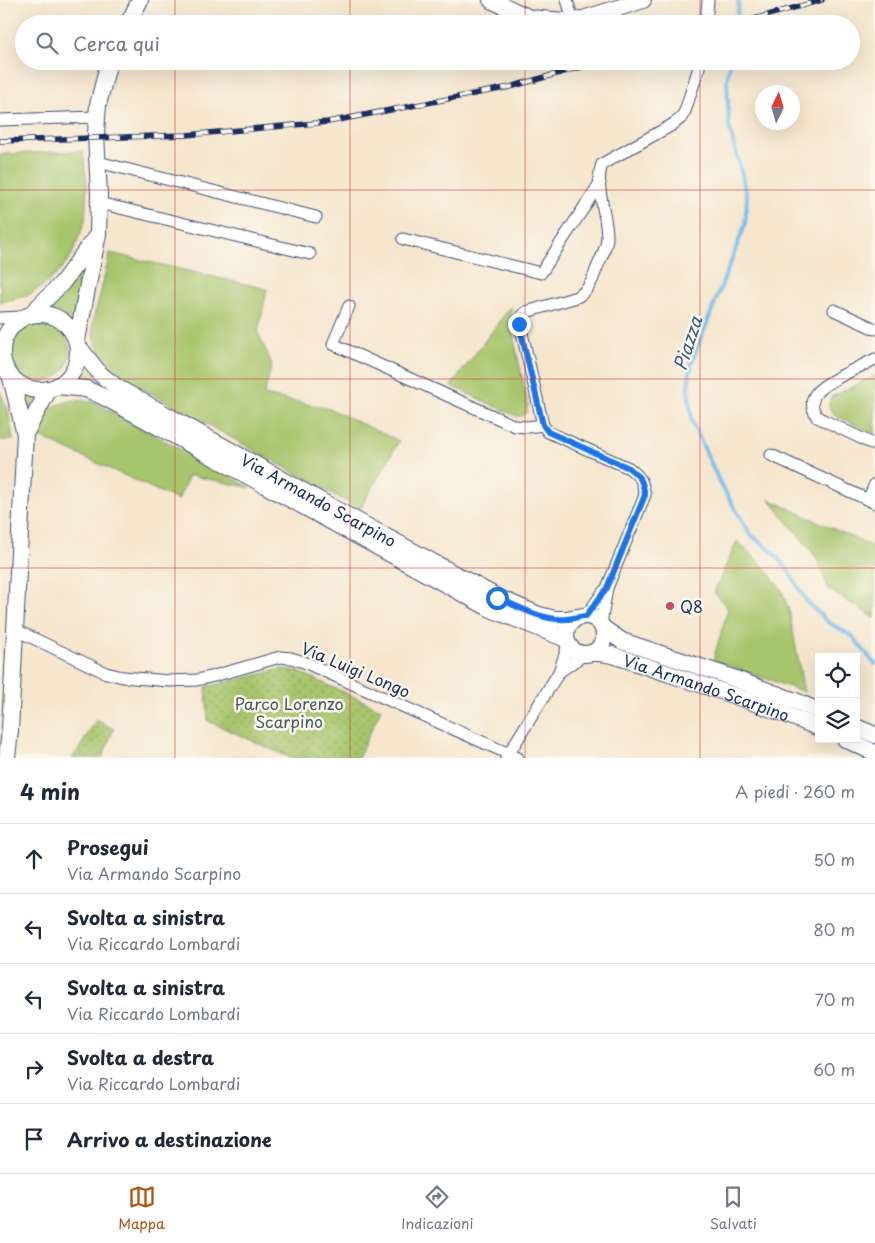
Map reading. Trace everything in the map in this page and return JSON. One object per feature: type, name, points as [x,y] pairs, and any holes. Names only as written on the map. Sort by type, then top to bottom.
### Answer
[{"type":"street","points":[[132,15],[140,0]]},
{"type":"street","points":[[567,0],[572,15]]},
{"type":"street","points":[[596,15],[643,0]]},
{"type":"street","points":[[707,15],[708,0]]},
{"type":"street","points":[[498,1],[524,15]]},
{"type":"street","points":[[6,371],[25,387],[32,389],[53,387],[68,378],[78,358],[78,343],[98,234],[99,202],[96,117],[107,70]]},
{"type":"street","points":[[592,622],[645,495],[643,485],[640,477],[629,468],[548,432],[543,425],[519,320],[526,312],[576,297],[590,286],[607,240],[600,183],[602,164],[672,125],[681,118],[686,111],[698,70]]},
{"type":"street","points":[[0,120],[96,117]]},
{"type":"street","points":[[98,162],[316,217]]},
{"type":"street","points":[[403,239],[541,273],[600,183]]},
{"type":"street","points":[[99,202],[310,254]]},
{"type":"street","points":[[8,758],[25,434],[2,358],[3,340],[13,324],[27,315],[62,283],[98,234]]},
{"type":"street","points":[[349,306],[333,344],[515,426],[543,425]]},
{"type":"street","points":[[834,310],[875,328]]},
{"type":"street","points":[[0,318],[43,313],[54,316],[72,330],[78,343]]},
{"type":"street","name":"Via Armando Scarpino","points":[[78,343],[100,374],[123,391],[497,598],[555,619],[592,622],[622,641],[722,674],[815,709]]},
{"type":"street","points":[[875,359],[824,385],[816,393],[812,410],[817,417],[875,445]]},
{"type":"street","points":[[25,434],[53,387]]},
{"type":"street","name":"Via Armando Scarpino","points":[[53,387],[86,389],[104,397],[492,609],[567,642]]},
{"type":"street","points":[[771,455],[871,501],[875,484]]},
{"type":"street","points":[[592,622],[607,588]]},
{"type":"street","points":[[511,757],[559,672],[567,642],[566,629],[569,624],[592,622]]},
{"type":"street","points":[[559,672],[597,650],[603,641],[604,635],[592,622]]},
{"type":"street","name":"Via Luigi Longo","points":[[16,630],[106,673],[123,677],[169,681],[197,680],[280,657],[291,658],[313,666],[511,757]]},
{"type":"street","points":[[567,642],[571,649],[578,653],[589,654]]},
{"type":"street","name":"Via Armando Scarpino","points":[[589,654],[613,655],[717,689],[815,726]]},
{"type":"street","points":[[860,729],[875,735]]},
{"type":"street","points":[[853,743],[875,753]]},
{"type":"green space","points":[[83,151],[87,187],[85,221],[72,255],[59,272],[44,285],[27,296],[0,302],[0,154]]},
{"type":"green space","points":[[110,253],[267,289],[258,333],[272,364],[264,395],[330,409],[399,441],[360,509],[124,378],[111,367],[97,347],[93,331],[94,315]]},
{"type":"green space","points":[[86,266],[73,324],[61,314],[45,309],[70,286]]},
{"type":"green space","points":[[511,306],[511,325],[528,405],[527,412],[522,416],[516,416],[451,386]]},
{"type":"green space","points":[[40,322],[56,327],[61,331],[65,336],[70,352],[65,368],[61,373],[56,377],[40,382],[24,377],[19,373],[15,368],[10,352],[15,336],[19,331],[24,327]]},
{"type":"green space","points":[[82,360],[112,392],[70,381],[76,375]]},
{"type":"green space","points":[[875,376],[875,434],[834,415],[829,404],[831,397]]},
{"type":"green space","points":[[18,390],[24,393],[39,395],[27,415]]},
{"type":"green space","points":[[0,391],[8,410],[13,440],[0,440]]},
{"type":"green space","points":[[79,400],[94,402],[251,488],[189,475],[178,500],[36,435],[44,414],[63,403]]},
{"type":"green space","points":[[769,499],[875,548],[875,618],[828,589],[817,558]]},
{"type":"green space","points":[[737,541],[764,567],[781,589],[789,610],[804,692],[713,660],[728,609],[714,592]]},
{"type":"green space","name":"Parco Lorenzo Scarpino","points":[[282,669],[297,671],[381,709],[358,758],[291,758],[208,721],[206,687]]},
{"type":"green space","points":[[96,720],[114,729],[102,758],[72,758],[79,749]]},
{"type":"waterway","name":"Piazza","points":[[737,15],[739,0]]},
{"type":"waterway","name":"Piazza","points":[[729,70],[727,81],[729,127],[747,198],[745,225],[691,364],[688,388],[692,422],[720,483],[750,534],[774,553],[788,570],[807,602],[828,622],[852,636],[875,664]]},
{"type":"railway","points":[[768,15],[822,0]]},
{"type":"railway","points":[[0,141],[186,135],[328,122],[510,87],[570,70]]},
{"type":"place","name":"Q8","points":[[670,606]]},
{"type":"route","points":[[497,598],[555,619],[586,616],[607,588],[645,495],[640,477],[629,468],[548,432],[543,425],[519,324]]}]
